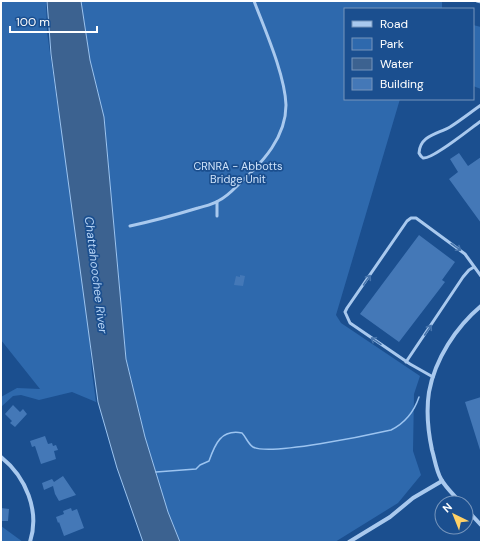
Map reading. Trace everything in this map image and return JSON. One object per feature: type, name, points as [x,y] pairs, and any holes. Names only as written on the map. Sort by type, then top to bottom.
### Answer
[{"type":"street","points":[[454,495],[442,481],[437,470],[427,418],[429,392],[441,357],[458,330],[481,306]]},
{"type":"street","points":[[1,457],[18,475],[30,496],[33,513],[33,529],[30,542]]},
{"type":"street","points":[[349,542],[390,517],[412,498],[442,481]]},
{"type":"lane","points":[[130,226],[162,219],[217,202],[230,193],[268,155],[278,137],[284,122],[286,106],[283,83],[254,1]]},
{"type":"lane","points":[[477,1],[481,2]]},
{"type":"lane","points":[[481,105],[448,128],[428,136],[421,144],[419,154],[425,158],[435,154],[481,121]]},
{"type":"lane","points":[[217,202],[217,216]]},
{"type":"lane","points":[[433,377],[406,362],[350,323],[345,312],[407,221],[411,218],[416,218],[465,254],[481,276]]},
{"type":"lane","points":[[406,362],[469,270],[474,267]]},
{"type":"green space","points":[[1,1],[46,1],[47,32],[60,122],[81,217],[92,373],[96,402],[72,392],[39,400],[21,395],[13,396],[1,407],[1,397],[17,388],[40,389],[1,340]]},
{"type":"green space","name":"CRNRA - Abbotts Bridge Unit","points":[[81,1],[442,1],[442,8],[344,8],[344,100],[400,100],[336,315],[341,323],[420,376],[414,394],[413,451],[421,475],[398,503],[335,542],[180,542],[168,512],[145,437],[126,358],[104,117],[90,60]]},
{"type":"green space","points":[[474,25],[481,27],[481,89],[474,86]]},
{"type":"green space","points":[[1,526],[23,542],[1,542]]},
{"type":"water","name":"Chattahoochee River","points":[[47,1],[81,1],[90,60],[104,117],[126,359],[145,437],[168,512],[180,542],[143,542],[117,468],[98,402],[51,54]]},
{"type":"building","points":[[459,153],[468,166],[481,157],[481,223],[449,179],[458,172],[450,159]]},
{"type":"building","points":[[419,235],[455,262],[442,280],[445,282],[399,342],[360,314]]},
{"type":"building","points":[[240,275],[245,276],[243,286],[234,285],[236,276],[240,277]]},
{"type":"building","points":[[481,397],[481,450],[480,450],[465,402]]},
{"type":"building","points":[[13,405],[20,412],[23,409],[27,414],[15,427],[10,423],[12,421],[5,414]]},
{"type":"building","points":[[45,436],[48,444],[52,443],[53,446],[56,445],[58,450],[54,451],[56,459],[41,464],[35,446],[32,447],[30,441]]},
{"type":"building","points":[[63,476],[76,495],[59,501],[53,486],[44,490],[42,483],[52,479],[54,482]]},
{"type":"building","points":[[1,508],[9,509],[8,521],[1,521]]},
{"type":"building","points":[[71,508],[72,511],[77,509],[84,528],[64,536],[56,517],[64,514],[63,511]]},
{"type":"waterway","points":[[156,472],[196,469],[200,465],[209,461],[220,439],[229,433],[242,433],[253,447],[263,449],[279,449],[320,444],[391,430],[401,424],[408,416],[419,397]]}]
